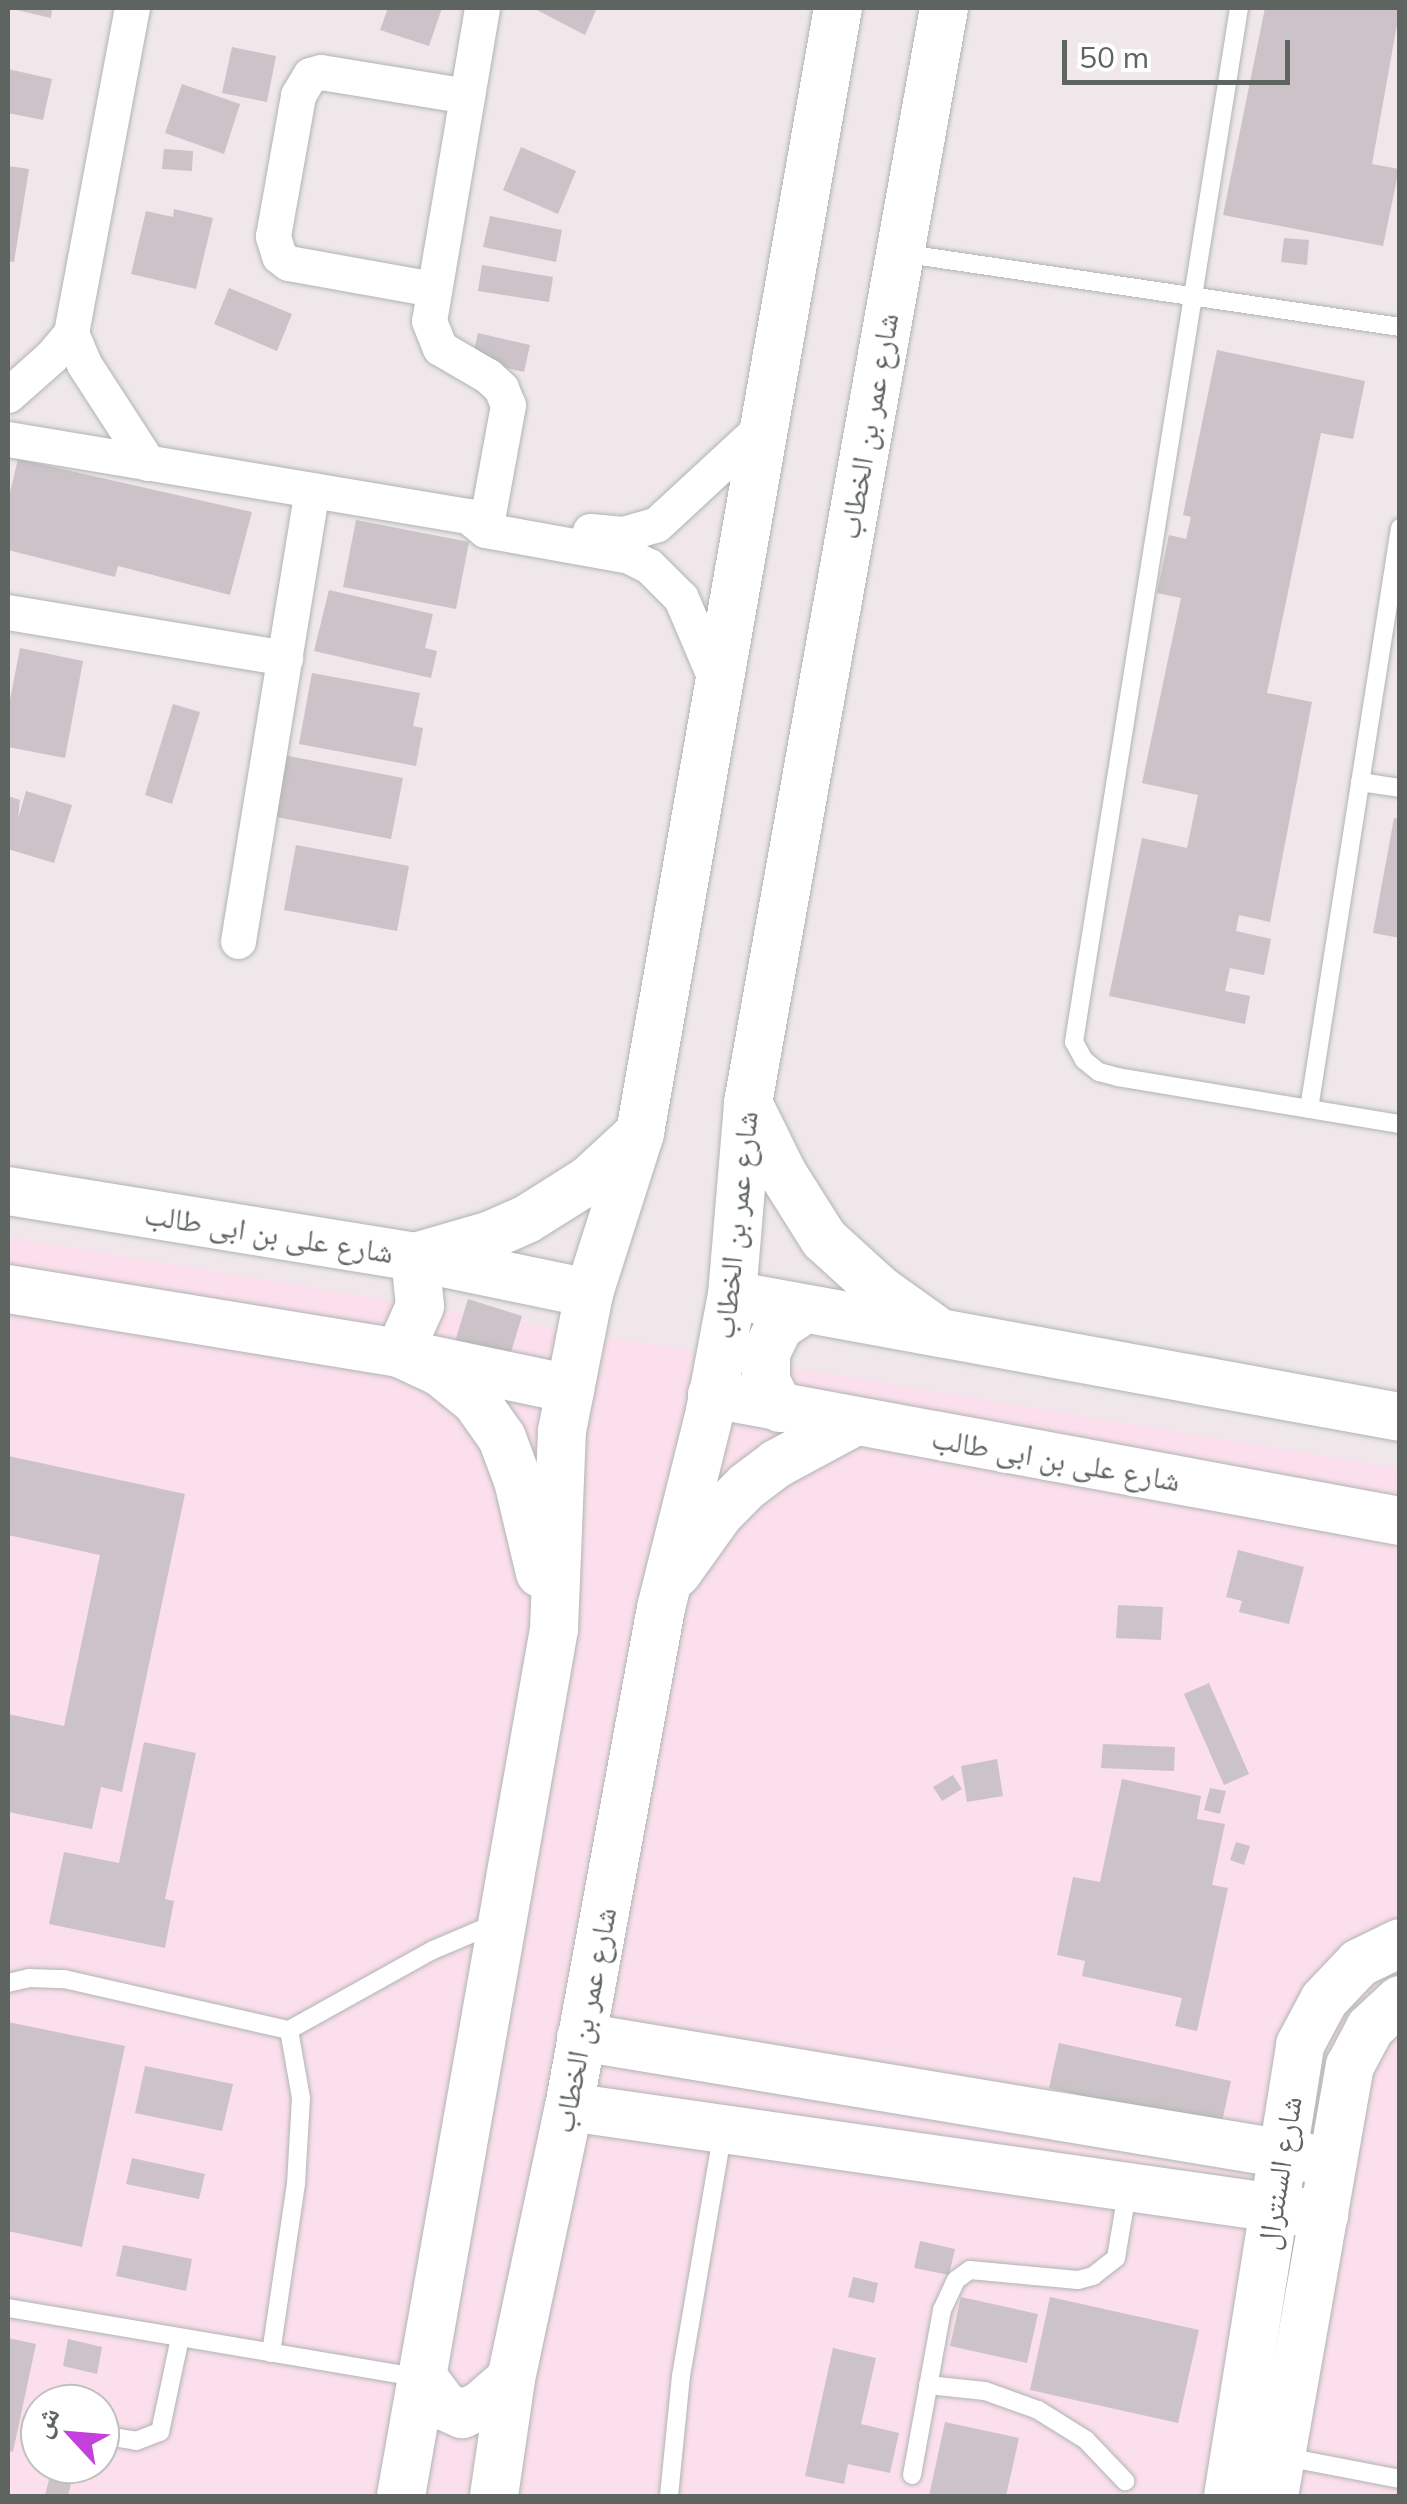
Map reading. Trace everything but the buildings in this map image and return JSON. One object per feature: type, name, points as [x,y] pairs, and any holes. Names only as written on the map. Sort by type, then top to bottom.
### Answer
[{"type":"street","points":[[8,395],[51,358],[71,333],[132,8]]},
{"type":"street","points":[[481,519],[508,404],[501,388],[440,348],[432,336],[433,289],[482,8]]},
{"type":"street","points":[[401,2496],[554,1629],[562,1431],[589,1293],[640,1133],[838,8]]},
{"type":"street","name":"شارع عمر بن الخطاب","points":[[494,2496],[511,2379],[569,2107],[661,1608],[732,1295],[748,1102],[944,8]]},
{"type":"street","points":[[433,289],[288,263],[274,246],[276,218],[298,95],[310,76],[321,72],[467,96]]},
{"type":"street","points":[[71,333],[84,364],[148,463]]},
{"type":"street","points":[[586,539],[657,524],[764,426]]},
{"type":"street","points":[[8,439],[586,539],[629,556],[666,580],[692,618],[718,685]]},
{"type":"street","points":[[238,941],[312,490]]},
{"type":"street","points":[[8,612],[286,658]]},
{"type":"street","points":[[748,1102],[783,1174],[824,1240],[880,1290],[944,1336]]},
{"type":"street","points":[[398,1353],[420,1306],[415,1257],[490,1236],[526,1219],[589,1180],[640,1133]]},
{"type":"street","name":"شارع على بن ابى طالب","points":[[8,1190],[415,1257],[589,1293]]},
{"type":"street","points":[[8,1289],[398,1353],[570,1389]]},
{"type":"street","points":[[732,1295],[1400,1417]]},
{"type":"street","points":[[780,1408],[766,1382],[766,1352],[780,1326],[804,1310]]},
{"type":"street","points":[[398,1353],[440,1372],[476,1401],[502,1438],[518,1481],[554,1629]]},
{"type":"street","name":"شارع على بن ابى طالب","points":[[712,1394],[1400,1520]]},
{"type":"street","points":[[661,1608],[696,1542],[747,1486],[776,1464],[854,1422]]},
{"type":"street","name":"شارع السنترال","points":[[1228,2496],[1300,2045],[1324,2000],[1360,1964],[1400,1943]]},
{"type":"street","name":"شارع السنترال","points":[[1277,2476],[1350,2066],[1370,2028],[1400,2000]]},
{"type":"street","points":[[581,2036],[1333,2162]]},
{"type":"street","points":[[569,2107],[1324,2215]]},
{"type":"street","points":[[990,2167],[1002,2107]]},
{"type":"street","points":[[424,2379],[444,2406],[462,2414],[480,2406],[511,2379]]},
{"type":"street","points":[[1234,2447],[1277,2476]]},
{"type":"lane","points":[[1239,8],[1074,1042],[1084,1060],[1099,1072],[1400,1124]]},
{"type":"lane","points":[[898,252],[1400,327]]},
{"type":"lane","points":[[1309,1109],[1400,528]]},
{"type":"lane","points":[[1360,782],[1400,788]]},
{"type":"lane","points":[[8,1983],[30,1978],[64,1979],[289,2030],[433,1950],[506,1918]]},
{"type":"lane","points":[[270,2352],[296,2184],[301,2098],[289,2030]]},
{"type":"lane","points":[[669,2496],[682,2376],[723,2129]]},
{"type":"lane","points":[[912,2475],[942,2310],[956,2280],[970,2270],[1078,2280],[1093,2276],[1116,2258],[1128,2187]]},
{"type":"lane","points":[[8,2308],[424,2379]]},
{"type":"lane","points":[[120,2438],[136,2440],[160,2432],[180,2338]]},
{"type":"lane","points":[[928,2385],[985,2391],[1038,2410],[1086,2440],[1126,2481]]},
{"type":"lane","points":[[1277,2476],[1400,2479]]},
{"type":"shaded area","points":[[8,1237],[1399,1468],[1399,2496],[8,2496]]}]
